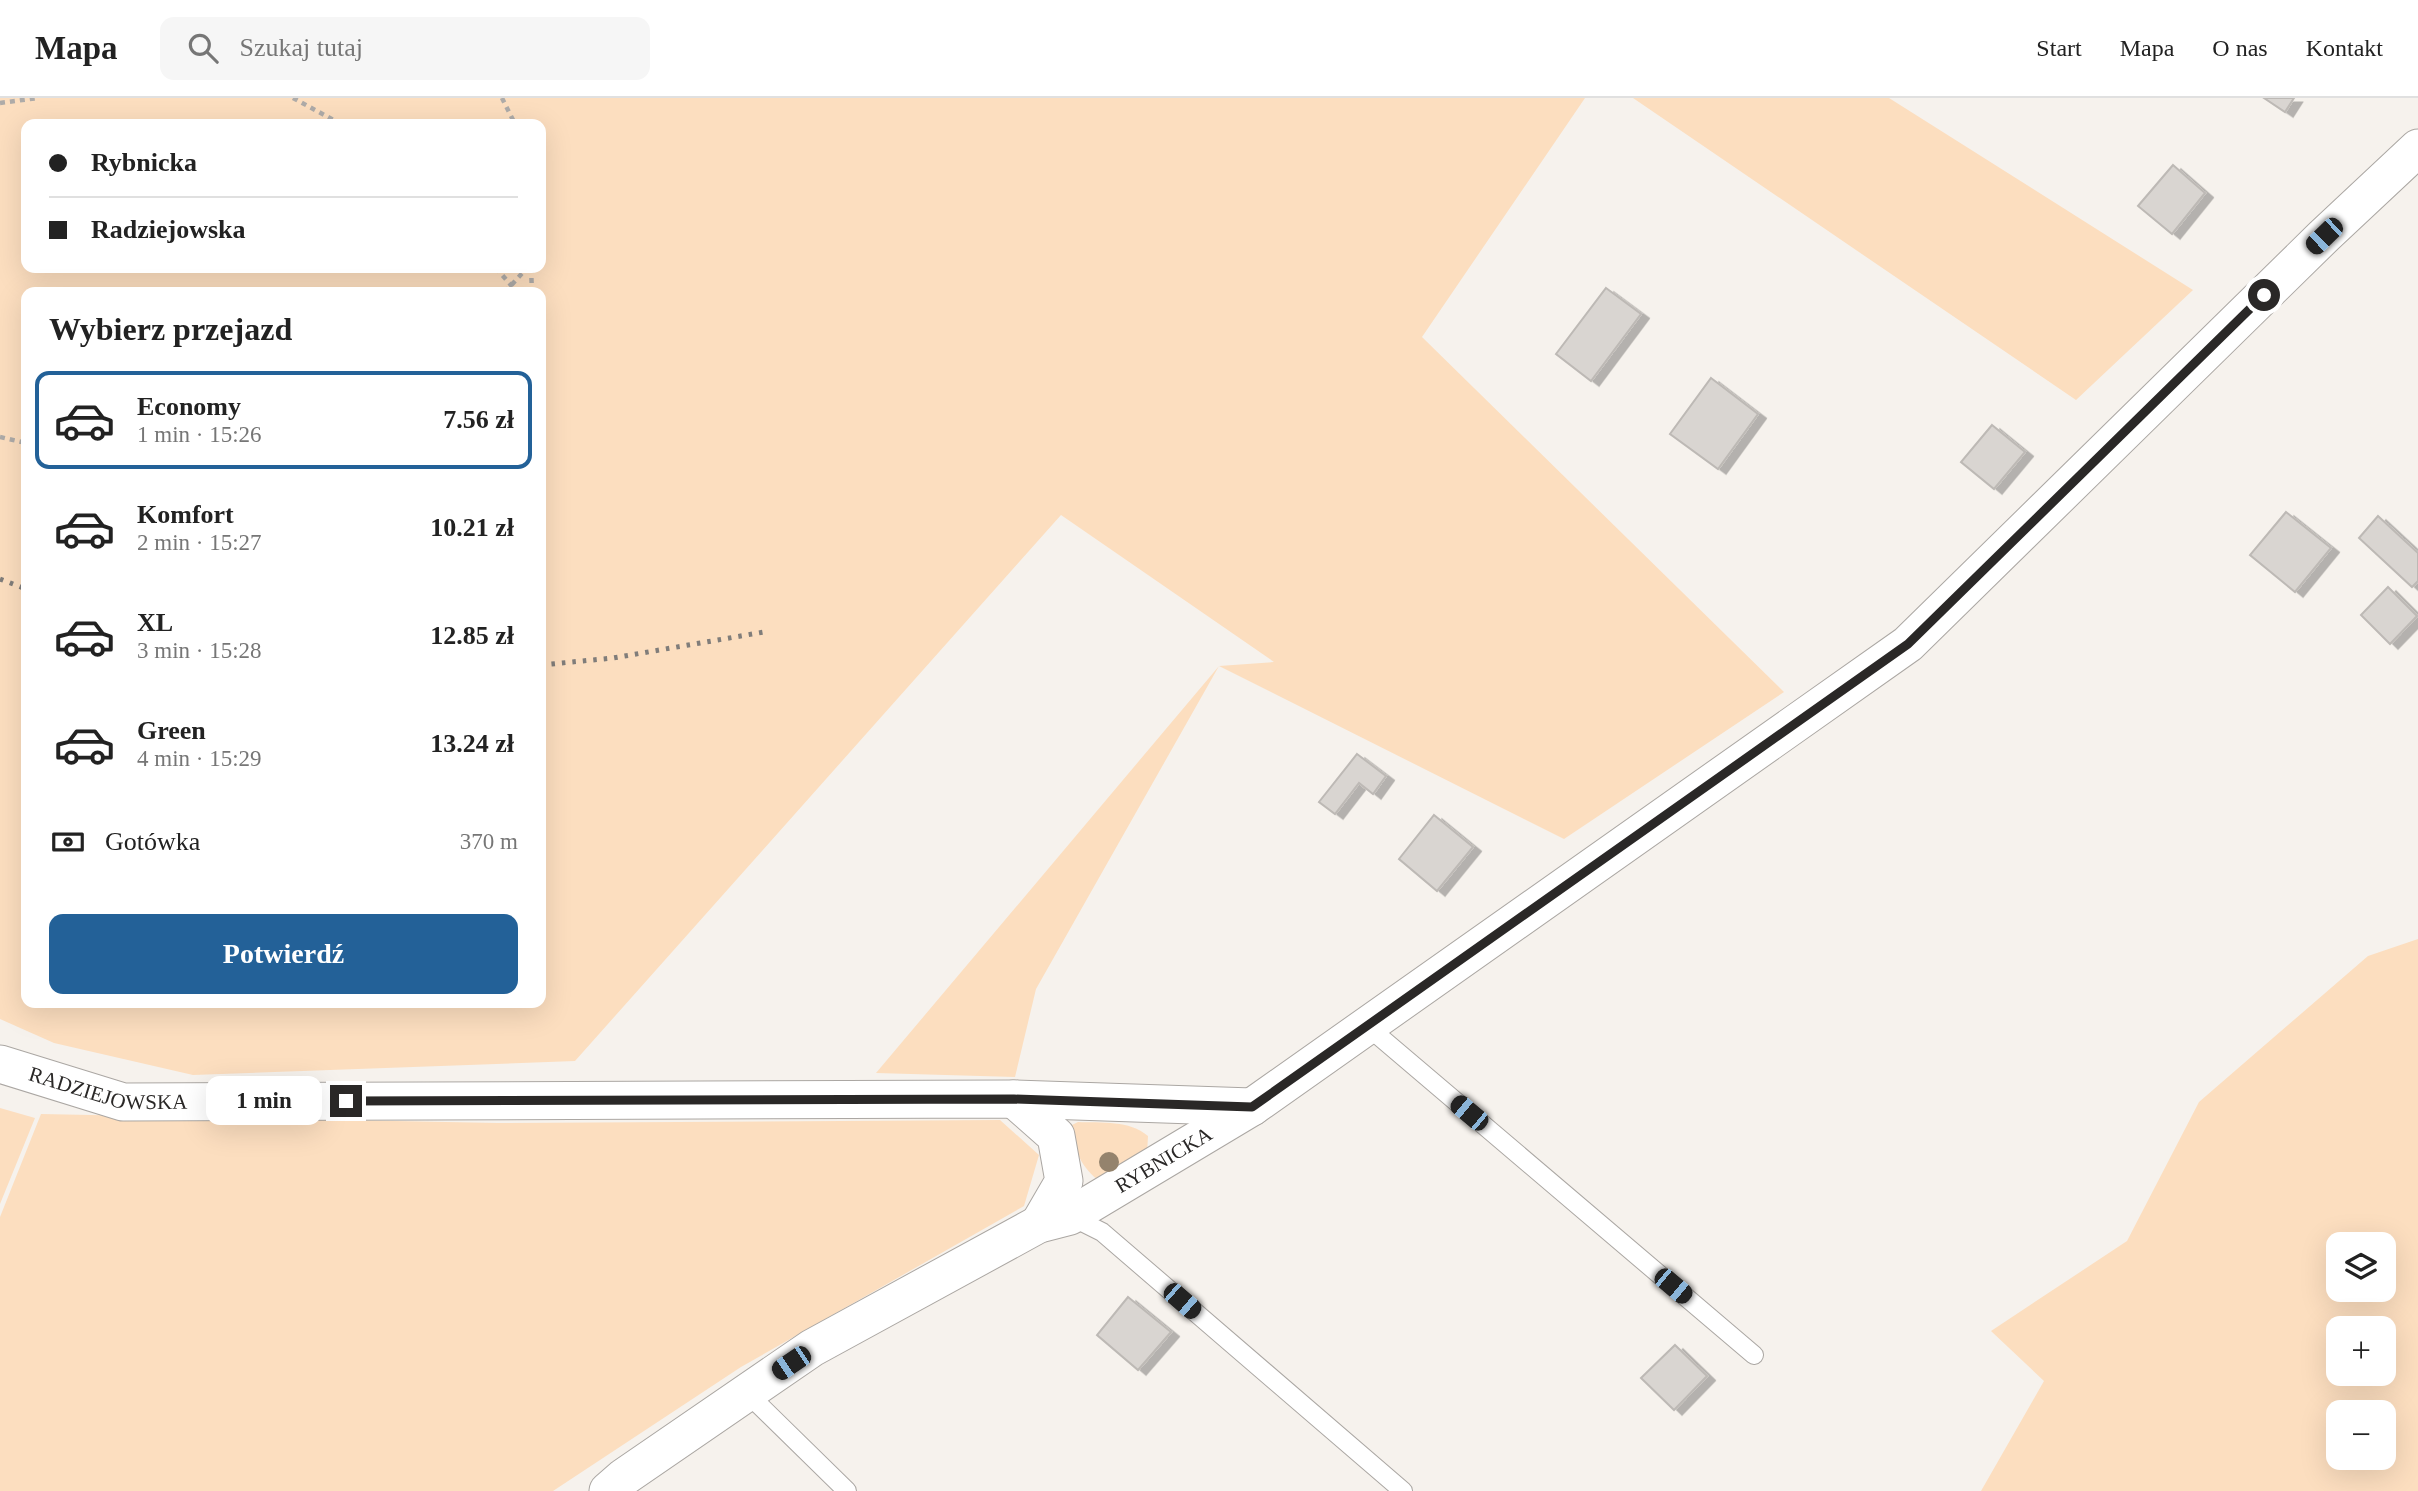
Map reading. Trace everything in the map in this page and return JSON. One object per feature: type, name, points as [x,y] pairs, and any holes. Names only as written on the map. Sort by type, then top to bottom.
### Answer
[{"type":"street","name":"RYBNICKA","points":[[608,1491],[624,1476],[812,1348],[1054,1220],[1252,1107],[1908,644],[2324,236],[2418,148]]},
{"type":"street","name":"RADZIEJOWSKA","points":[[0,1064],[123,1102],[1014,1099],[1252,1107]]},
{"type":"street","points":[[1014,1099],[1056,1136],[1064,1181],[1054,1220]]},
{"type":"lane","points":[[1367,1026],[1754,1355]]},
{"type":"lane","points":[[1054,1220],[1102,1232],[1403,1491]]},
{"type":"lane","points":[[747,1393],[847,1491]]},
{"type":"path","points":[[0,103],[38,98]]},
{"type":"path","points":[[293,98],[332,119]]},
{"type":"path","points":[[502,98],[512,119]]},
{"type":"path","points":[[500,273],[510,285],[523,273]]},
{"type":"path","points":[[0,437],[21,442]]},
{"type":"shaded area","points":[[0,98],[1585,98],[1422,337],[1784,692],[1564,839],[1219,666],[1274,662],[1061,515],[575,1061],[193,1075],[54,1043],[0,1019]]},
{"type":"shaded area","points":[[1633,98],[1889,98],[2193,290],[2076,400]]},
{"type":"shaded area","points":[[1219,666],[1036,989],[1015,1077],[876,1073]]},
{"type":"shaded area","points":[[2418,939],[2418,1491],[1981,1491],[2044,1381],[1991,1331],[2127,1241],[2199,1102],[2368,956]]},
{"type":"shaded area","points":[[0,1108],[35,1118],[0,1204]]},
{"type":"shaded area","points":[[41,1114],[497,1123],[1000,1120],[1039,1155],[1024,1206],[741,1367],[553,1491],[0,1491],[0,1217]]},
{"type":"shaded area","points":[[1078,1122],[1115,1123],[1141,1131],[1148,1136],[1147,1154],[1097,1179],[1086,1168],[1075,1148],[1070,1126]]},
{"type":"building","points":[[2264,98],[2294,98],[2285,112]]},
{"type":"building","points":[[2173,165],[2205,193],[2172,234],[2138,206]]},
{"type":"building","points":[[1606,288],[1641,314],[1591,381],[1556,354]]},
{"type":"building","points":[[1711,378],[1758,414],[1718,469],[1670,434]]},
{"type":"building","points":[[1992,425],[2025,452],[1994,489],[1961,462]]},
{"type":"building","points":[[2286,512],[2331,548],[2295,592],[2250,555]]},
{"type":"building","points":[[2378,516],[2418,553],[2418,581],[2412,587],[2359,538]]},
{"type":"building","points":[[2388,587],[2417,616],[2390,644],[2361,615]]},
{"type":"building","points":[[1357,754],[1386,776],[1373,794],[1359,783],[1335,814],[1319,802]]},
{"type":"building","points":[[1434,815],[1473,847],[1437,891],[1399,859]]},
{"type":"building","points":[[1128,1297],[1171,1332],[1138,1370],[1097,1335]]},
{"type":"building","points":[[1675,1345],[1707,1376],[1674,1410],[1641,1378]]},
{"type":"railway","points":[[0,579],[21,587]]},
{"type":"railway","points":[[546,665],[613,658],[764,632]]},
{"type":"route","points":[[346,1101],[1014,1099],[1252,1107],[1908,644],[2264,295]]}]
